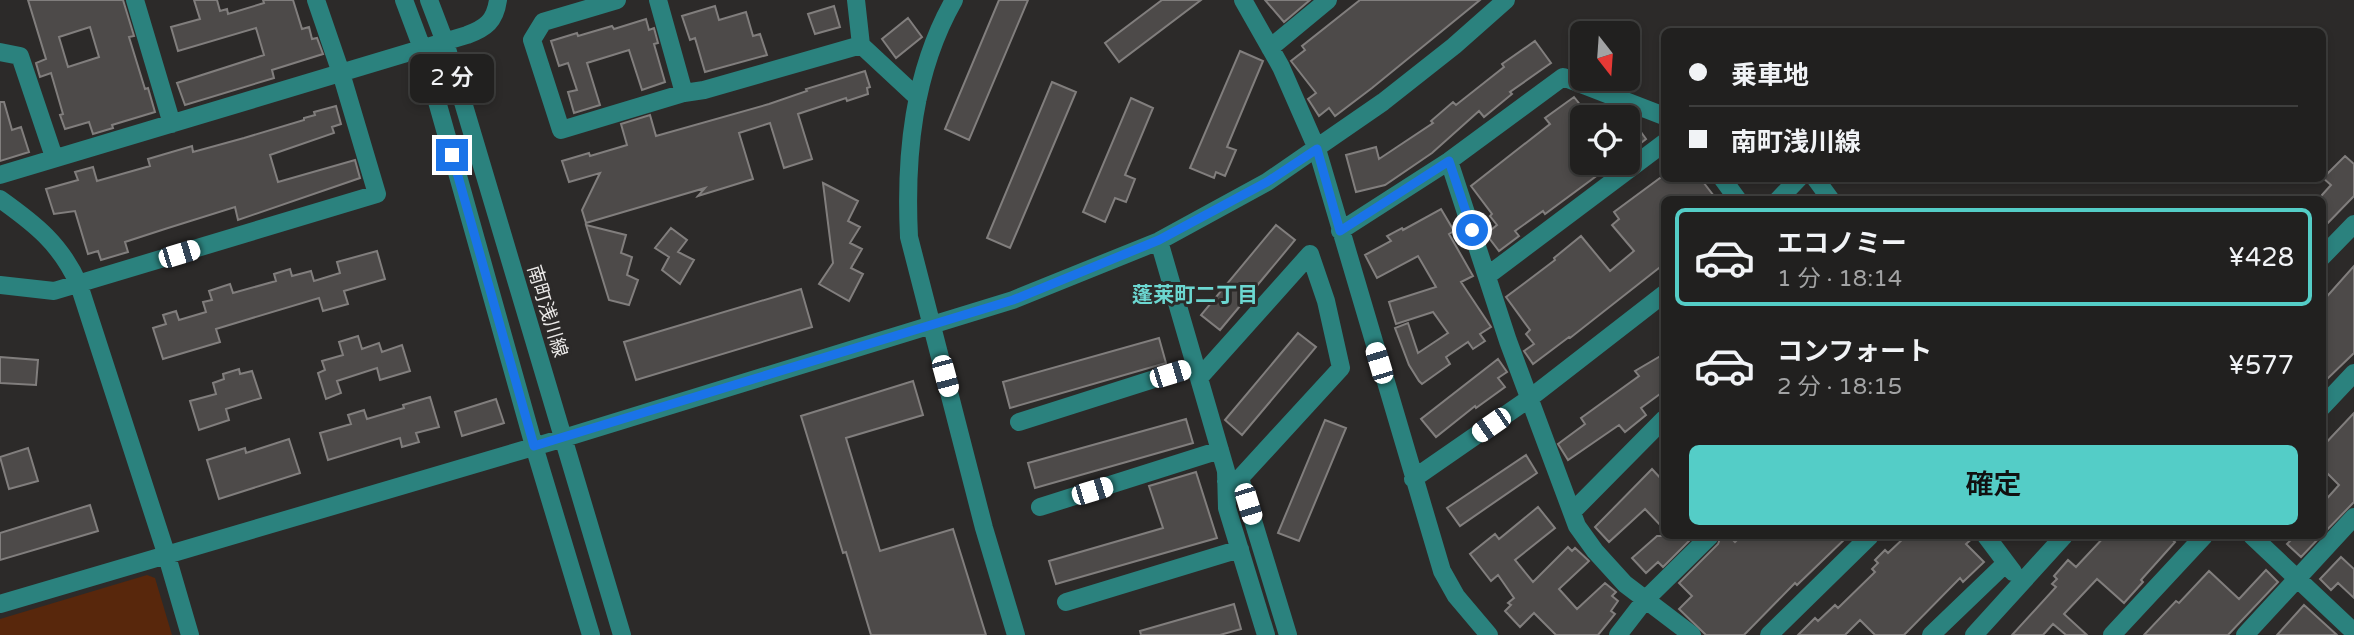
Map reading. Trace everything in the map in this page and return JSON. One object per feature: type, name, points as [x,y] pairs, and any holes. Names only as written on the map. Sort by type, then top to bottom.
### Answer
[{"type":"street","points":[[0,285],[54,290],[79,285],[377,194],[316,0]]},
{"type":"street","points":[[404,0],[422,48],[534,446],[591,635]]},
{"type":"street","name":"南町浅川線","points":[[429,0],[445,42],[622,635]]},
{"type":"street","points":[[0,175],[445,42],[486,27],[495,16],[498,0]]},
{"type":"street","points":[[617,0],[543,22],[532,40],[561,130],[861,45]]},
{"type":"street","points":[[658,0],[684,93]]},
{"type":"street","points":[[856,0],[861,45],[918,97]]},
{"type":"street","points":[[954,0],[925,68],[914,113],[907,187],[909,237],[985,528],[1016,635]]},
{"type":"street","points":[[1243,0],[1281,67],[1317,149],[1442,571],[1456,596],[1489,635]]},
{"type":"street","points":[[1270,48],[1328,0]]},
{"type":"street","points":[[0,604],[564,438],[1013,300],[1159,240],[1267,182],[1383,102],[1454,46],[1506,0]]},
{"type":"street","points":[[141,1],[172,124]]},
{"type":"street","points":[[0,52],[20,56],[54,157]]},
{"type":"street","points":[[1340,231],[1449,161],[1563,78],[1661,115]]},
{"type":"street","points":[[1487,276],[1661,145]]},
{"type":"street","points":[[1449,161],[1487,276],[1577,526],[1625,584],[1692,635]]},
{"type":"street","points":[[1782,196],[1795,182]]},
{"type":"street","points":[[0,199],[53,242],[71,267],[79,285],[190,635]]},
{"type":"street","points":[[2326,253],[2354,223]]},
{"type":"street","points":[[1159,240],[1220,450],[1233,479],[1288,635]]},
{"type":"street","points":[[1019,422],[1197,372],[1310,254],[1326,301],[1341,369],[1233,479],[1227,508],[1266,635]]},
{"type":"street","points":[[1413,479],[1530,398],[1661,295]]},
{"type":"street","points":[[2326,403],[2354,373]]},
{"type":"street","points":[[1572,512],[1661,422]]},
{"type":"street","points":[[1040,506],[1220,450]]},
{"type":"street","points":[[2245,635],[2354,517]]},
{"type":"street","points":[[1618,635],[1645,600],[1707,539]]},
{"type":"street","points":[[1769,635],[1867,539]]},
{"type":"street","points":[[1988,539],[2021,583]]},
{"type":"street","points":[[1974,635],[2061,539]]},
{"type":"street","points":[[2112,635],[2201,539]]},
{"type":"street","points":[[2255,539],[2354,632]]},
{"type":"street","points":[[1066,602],[1240,549]]},
{"type":"street","points":[[1931,635],[2006,563]]},
{"type":"shaded area","points":[[147,575],[155,578],[172,635],[0,635],[0,619]]},
{"type":"building","points":[[28,0],[123,0],[134,36],[129,37],[155,112],[112,125],[113,128],[93,134],[89,122],[65,129],[51,73],[40,77],[36,63],[46,59]],"holes":[[[90,27],[99,57],[68,67],[59,37]]]},
{"type":"building","points":[[194,0],[217,0],[220,11],[227,9],[228,14],[264,3],[263,0],[293,0],[302,29],[309,27],[312,39],[317,38],[323,54],[272,70],[274,78],[185,105],[177,83],[264,55],[256,28],[178,51],[171,27],[200,19]]},
{"type":"building","points":[[999,0],[1028,0],[969,140],[945,129]]},
{"type":"building","points":[[1162,0],[1201,0],[1119,62],[1105,43]]},
{"type":"building","points":[[1265,0],[1310,0],[1284,22]]},
{"type":"building","points":[[1360,0],[1480,0],[1335,116],[1329,108],[1319,116],[1308,99],[1316,93],[1291,61],[1305,50],[1302,46]]},
{"type":"building","points":[[715,6],[719,20],[746,12],[753,36],[760,34],[767,55],[705,72],[695,38],[690,40],[682,16]]},
{"type":"building","points":[[834,6],[840,27],[815,34],[808,14]]},
{"type":"building","points":[[908,18],[922,37],[896,58],[882,39]]},
{"type":"building","points":[[646,19],[649,30],[654,28],[658,43],[654,44],[665,82],[642,90],[629,50],[587,63],[600,105],[574,113],[568,92],[577,90],[568,63],[559,66],[551,41],[612,26],[614,29]]},
{"type":"building","points":[[1535,41],[1551,63],[1510,92],[1512,94],[1484,117],[1479,111],[1432,153],[1385,185],[1356,192],[1346,155],[1376,147],[1379,159],[1433,123],[1431,121],[1453,102],[1456,105],[1504,67],[1502,64]]},
{"type":"building","points":[[1240,51],[1263,61],[1227,147],[1236,150],[1225,176],[1216,172],[1214,178],[1190,168]]},
{"type":"building","points":[[865,71],[870,87],[867,88],[868,94],[847,101],[846,98],[798,114],[812,159],[784,168],[770,123],[739,133],[753,179],[698,196],[705,188],[586,223],[582,210],[600,173],[569,182],[562,161],[627,145],[621,124],[650,115],[656,136],[769,104],[807,91],[806,89]]},
{"type":"building","points":[[1052,82],[1076,92],[1010,248],[987,238]]},
{"type":"building","points":[[1574,97],[1580,105],[1570,105],[1570,175],[1598,175],[1545,214],[1543,211],[1515,231],[1519,236],[1499,251],[1486,234],[1497,225],[1471,186],[1550,124],[1545,118]]},
{"type":"building","points":[[1131,98],[1153,108],[1125,175],[1135,179],[1126,202],[1115,198],[1105,222],[1083,212]]},
{"type":"building","points":[[0,102],[4,102],[12,130],[21,127],[29,152],[0,161]]},
{"type":"building","points":[[336,106],[341,124],[332,127],[334,133],[270,155],[278,182],[355,160],[360,178],[238,220],[235,207],[168,228],[125,242],[128,252],[101,260],[98,251],[88,254],[75,211],[54,214],[46,189],[78,180],[75,172],[93,167],[97,181],[150,166],[148,159],[192,146],[193,152],[244,138],[304,120],[315,115],[314,112]]},
{"type":"building","points":[[1640,131],[1646,139],[1640,144]]},
{"type":"building","points":[[2345,156],[2354,164],[2354,196],[2326,225],[2326,196],[2322,195],[2331,185],[2326,181],[2326,175]]},
{"type":"building","points":[[1660,178],[1661,182],[1703,182],[1714,196],[1661,196],[1661,266],[1533,364],[1524,351],[1534,344],[1526,334],[1530,330],[1506,297],[1555,260],[1554,258],[1581,236],[1610,271],[1634,251],[1612,225],[1619,219],[1614,212]]},
{"type":"building","points":[[823,183],[858,201],[848,221],[860,227],[850,243],[862,249],[851,268],[863,274],[849,301],[819,284],[833,263]]},
{"type":"building","points":[[1441,209],[1454,231],[1449,234],[1473,276],[1461,282],[1491,327],[1480,334],[1485,341],[1473,349],[1468,342],[1446,357],[1450,364],[1422,384],[1409,365],[1395,328],[1408,323],[1418,353],[1448,333],[1433,312],[1396,324],[1389,302],[1436,287],[1418,256],[1377,278],[1365,255],[1391,241],[1387,236]]},
{"type":"building","points":[[586,225],[626,235],[621,253],[632,257],[627,275],[638,280],[629,305],[609,300]]},
{"type":"building","points":[[1276,225],[1295,240],[1220,330],[1201,315]]},
{"type":"building","points":[[671,228],[687,240],[678,252],[694,260],[680,284],[662,270],[669,257],[655,248]]},
{"type":"building","points":[[377,251],[385,279],[344,291],[348,304],[323,311],[319,298],[216,329],[220,342],[163,359],[153,328],[166,324],[163,315],[176,311],[179,320],[206,312],[203,302],[212,300],[209,291],[230,284],[233,293],[276,281],[274,274],[290,269],[292,276],[311,271],[314,281],[340,273],[337,262]]},
{"type":"building","points":[[2354,266],[2354,353],[2326,380],[2326,298]]},
{"type":"building","points":[[801,289],[812,327],[636,380],[624,342]]},
{"type":"building","points":[[1298,333],[1316,347],[1242,435],[1225,420]]},
{"type":"building","points":[[358,336],[362,349],[379,343],[382,352],[402,345],[410,371],[380,380],[377,368],[337,381],[341,393],[326,399],[318,373],[325,370],[322,361],[343,355],[339,342]]},
{"type":"building","points":[[1159,338],[1166,363],[1010,408],[1003,382]]},
{"type":"building","points":[[1661,356],[1661,393],[1641,408],[1646,415],[1625,432],[1619,425],[1568,460],[1558,444],[1585,424],[1581,418],[1639,376],[1635,371]]},
{"type":"building","points":[[0,357],[38,360],[36,385],[0,383]]},
{"type":"building","points":[[1498,359],[1507,372],[1498,378],[1505,387],[1476,408],[1475,406],[1436,437],[1421,419]]},
{"type":"building","points":[[239,369],[240,374],[252,371],[261,398],[226,409],[229,420],[199,430],[190,401],[216,394],[213,383],[224,379],[223,374]]},
{"type":"building","points":[[913,381],[923,415],[846,438],[880,551],[953,529],[986,635],[871,635],[801,416]]},
{"type":"building","points":[[430,397],[439,427],[416,433],[419,442],[402,447],[400,438],[328,460],[320,433],[351,424],[348,415],[364,410],[367,419]]},
{"type":"building","points":[[496,399],[504,423],[462,436],[455,412]]},
{"type":"building","points":[[2354,413],[2354,502],[2326,531],[2326,500],[2339,485],[2326,472],[2326,443]]},
{"type":"building","points":[[1186,419],[1193,443],[1035,488],[1028,463]]},
{"type":"building","points":[[1325,420],[1346,428],[1299,541],[1278,533]]},
{"type":"building","points":[[289,439],[300,473],[219,499],[207,460],[245,448],[246,453]]},
{"type":"building","points":[[28,448],[38,481],[9,489],[0,457]]},
{"type":"building","points":[[1526,455],[1537,473],[1460,526],[1447,508]]},
{"type":"building","points":[[1652,469],[1661,479],[1661,526],[1645,509],[1609,542],[1595,527]]},
{"type":"building","points":[[1196,472],[1217,538],[1056,584],[1049,561],[1163,528],[1149,486]]},
{"type":"building","points":[[90,505],[98,531],[0,560],[0,533]]},
{"type":"building","points":[[1538,507],[1555,528],[1515,560],[1533,582],[1568,547],[1572,551],[1575,548],[1589,561],[1559,589],[1577,609],[1605,583],[1616,592],[1612,596],[1618,601],[1611,611],[1615,614],[1598,635],[1556,635],[1534,613],[1520,627],[1505,611],[1514,598],[1498,575],[1491,581],[1470,554],[1495,534],[1499,539]]},
{"type":"building","points":[[1657,536],[1661,536],[1661,539],[1691,539],[1663,567],[1658,562],[1646,573],[1632,558]]},
{"type":"building","points":[[1720,539],[1732,539],[1735,542],[1738,539],[1845,539],[1797,585],[1795,583],[1744,635],[1706,635],[1679,609],[1692,596],[1679,583]]},
{"type":"building","points":[[1903,539],[1972,539],[1966,544],[1984,562],[1963,582],[1960,578],[1904,635],[1875,635],[1860,620],[1845,635],[1798,635],[1815,618],[1818,621],[1835,605],[1838,608],[1875,572],[1872,569],[1878,563],[1875,560],[1885,550],[1888,553]]},
{"type":"building","points":[[2102,539],[2172,539],[2175,542],[2124,603],[2097,579],[2064,614],[2087,635],[2066,635],[2053,624],[2043,635],[2012,635],[2056,587],[2052,584],[2057,579],[2054,576],[2068,560],[2076,567]]},
{"type":"building","points":[[2292,539],[2318,539],[2301,557],[2287,544]]},
{"type":"building","points":[[2341,557],[2354,569],[2354,598],[2338,583],[2331,590],[2320,579]]},
{"type":"building","points":[[2266,570],[2278,582],[2228,635],[2144,635],[2209,571],[2239,599]]},
{"type":"building","points":[[1234,604],[1241,629],[1220,635],[1141,635],[1140,631]]},
{"type":"building","points":[[2304,605],[2337,635],[2277,635]]},
{"type":"district","name":"蓬莱町二丁目","points":[[1195,295]]},
{"type":"route","points":[[452,155],[534,446],[1013,300],[1159,240],[1235,201],[1317,149],[1340,231],[1449,161],[1472,230]]}]
